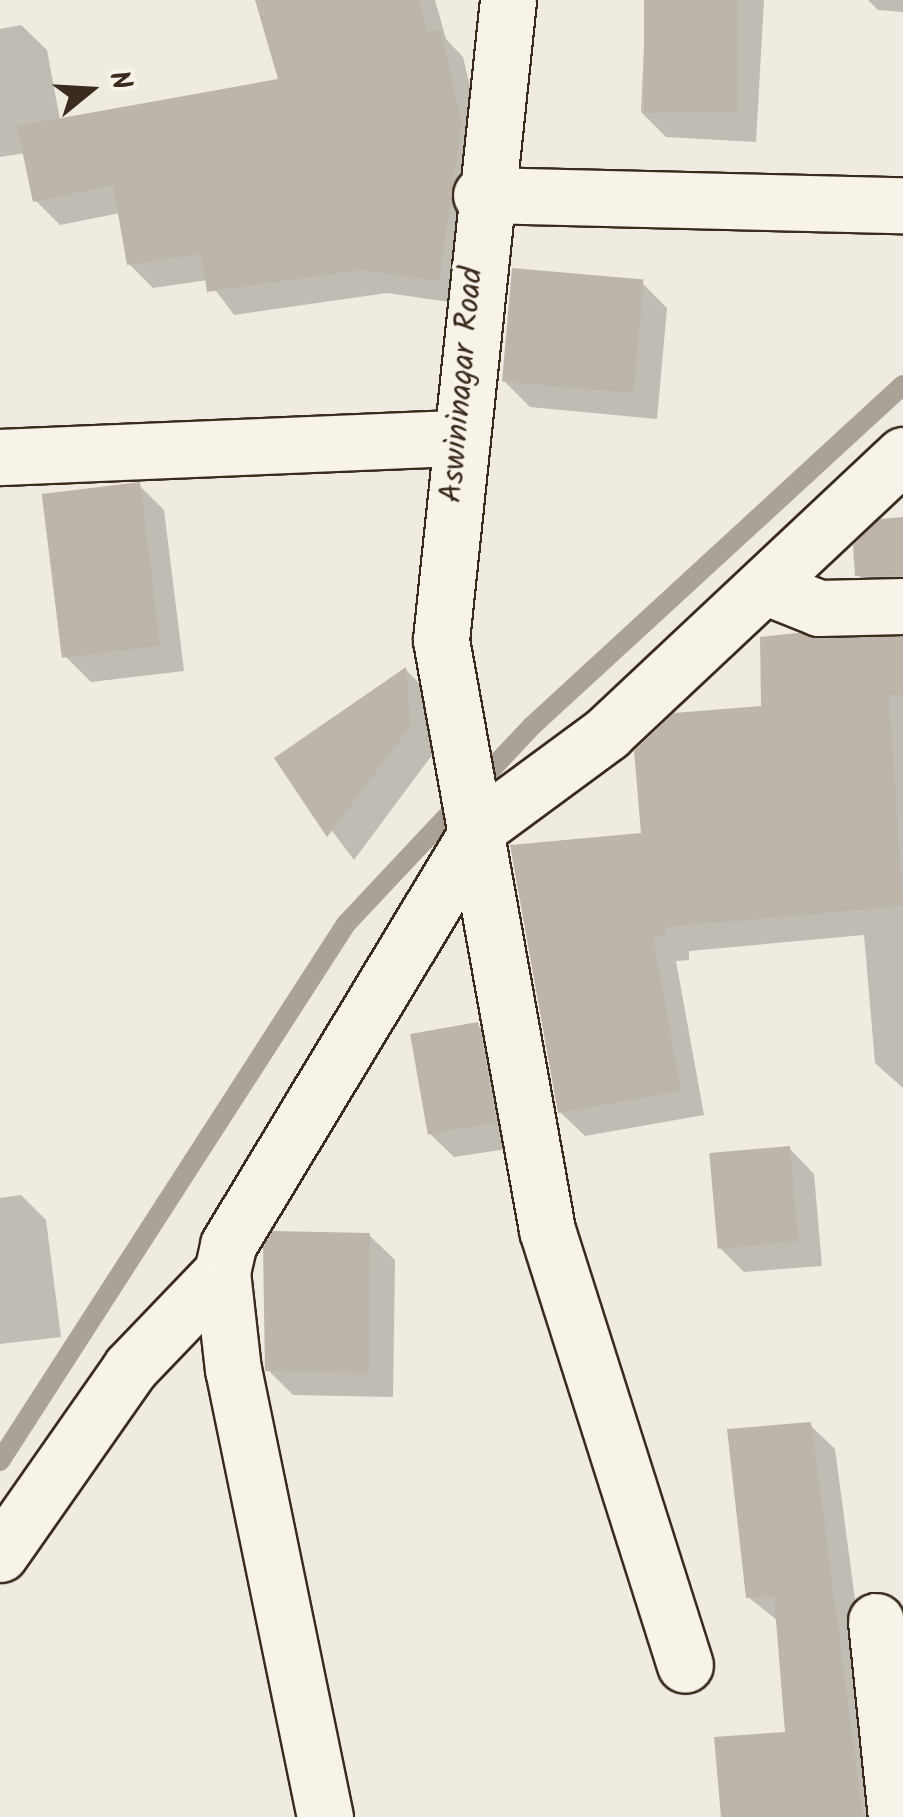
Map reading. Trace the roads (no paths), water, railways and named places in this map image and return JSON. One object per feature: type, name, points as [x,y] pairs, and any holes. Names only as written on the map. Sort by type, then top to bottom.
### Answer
[{"type":"street","name":"Aswininagar Road","points":[[508,0],[481,195],[441,640],[474,800],[514,1071],[546,1230],[686,1665]]},
{"type":"street","points":[[481,195],[903,205]]},
{"type":"street","points":[[0,457],[457,438]]},
{"type":"street","points":[[0,1554],[130,1368],[222,1272],[253,1199],[474,800],[607,733],[769,588],[903,455]]},
{"type":"street","points":[[769,588],[818,608],[903,606]]},
{"type":"street","points":[[222,1272],[325,1817]]},
{"type":"street","points":[[876,1621],[896,1817]]},
{"type":"waterway","points":[[0,1461],[346,924],[532,726],[903,385]]}]
